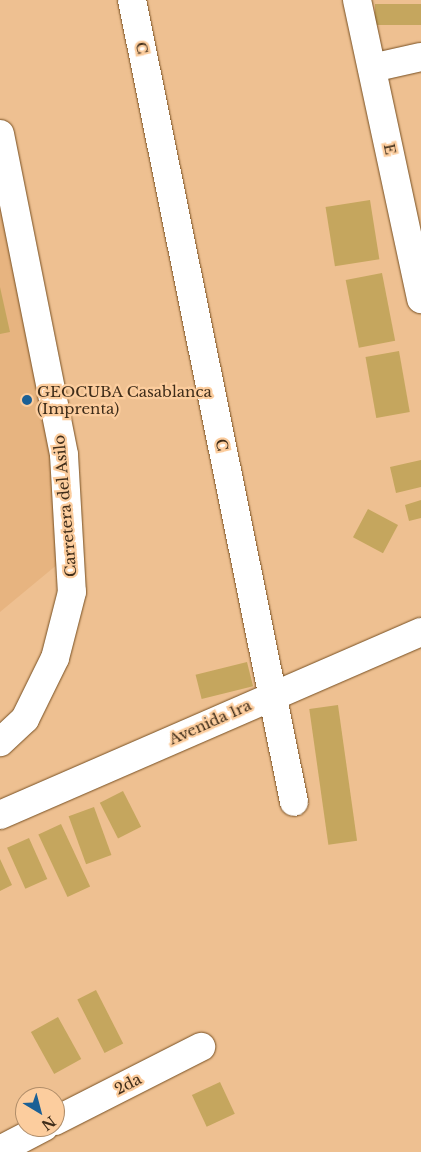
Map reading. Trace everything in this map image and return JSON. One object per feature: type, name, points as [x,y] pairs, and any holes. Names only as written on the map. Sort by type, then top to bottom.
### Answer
[{"type":"street","name":"C","points":[[132,0],[294,802]]},
{"type":"street","name":"E","points":[[357,0],[421,299]]},
{"type":"street","points":[[372,68],[421,57]]},
{"type":"street","name":"Carretera del Asilo","points":[[0,134],[64,455],[72,592],[55,658],[34,702],[25,720],[0,742]]},
{"type":"street","name":"Avenida 1ra","points":[[0,815],[273,694],[421,632]]},
{"type":"street","name":"2da","points":[[65,1117],[201,1046]]},
{"type":"street","points":[[0,1150],[25,1137]]},
{"type":"shaded area","name":"GEOCUBA Casablanca (Imprenta)","points":[[0,134],[70,554],[0,612]]},
{"type":"building","points":[[375,4],[421,4],[421,25],[375,25]]},
{"type":"building","points":[[370,200],[379,259],[335,266],[326,207]]},
{"type":"building","points":[[382,273],[395,341],[359,348],[346,280]]},
{"type":"building","points":[[0,287],[10,332],[0,334]]},
{"type":"building","points":[[399,351],[410,412],[376,418],[366,357]]},
{"type":"building","points":[[421,460],[421,487],[396,493],[390,467]]},
{"type":"building","points":[[421,500],[421,518],[409,521],[405,505]]},
{"type":"building","points":[[368,509],[398,525],[383,553],[353,537]]},
{"type":"building","points":[[247,662],[253,686],[202,699],[196,675]]},
{"type":"building","points":[[338,705],[357,841],[328,845],[309,709]]},
{"type":"building","points":[[123,791],[141,827],[118,838],[100,803]]},
{"type":"building","points":[[94,807],[111,855],[86,864],[69,816]]},
{"type":"building","points":[[61,824],[90,887],[68,897],[38,835]]},
{"type":"building","points":[[29,838],[47,879],[25,889],[7,848]]},
{"type":"building","points":[[0,859],[12,885],[0,891]]},
{"type":"building","points":[[96,990],[123,1043],[105,1053],[77,1000]]},
{"type":"building","points":[[58,1017],[81,1059],[54,1074],[31,1032]]},
{"type":"building","points":[[220,1082],[235,1114],[207,1127],[192,1095]]},
{"type":"place","name":"GEOCUBA Casablanca (Imprenta)","points":[[27,400]]}]
